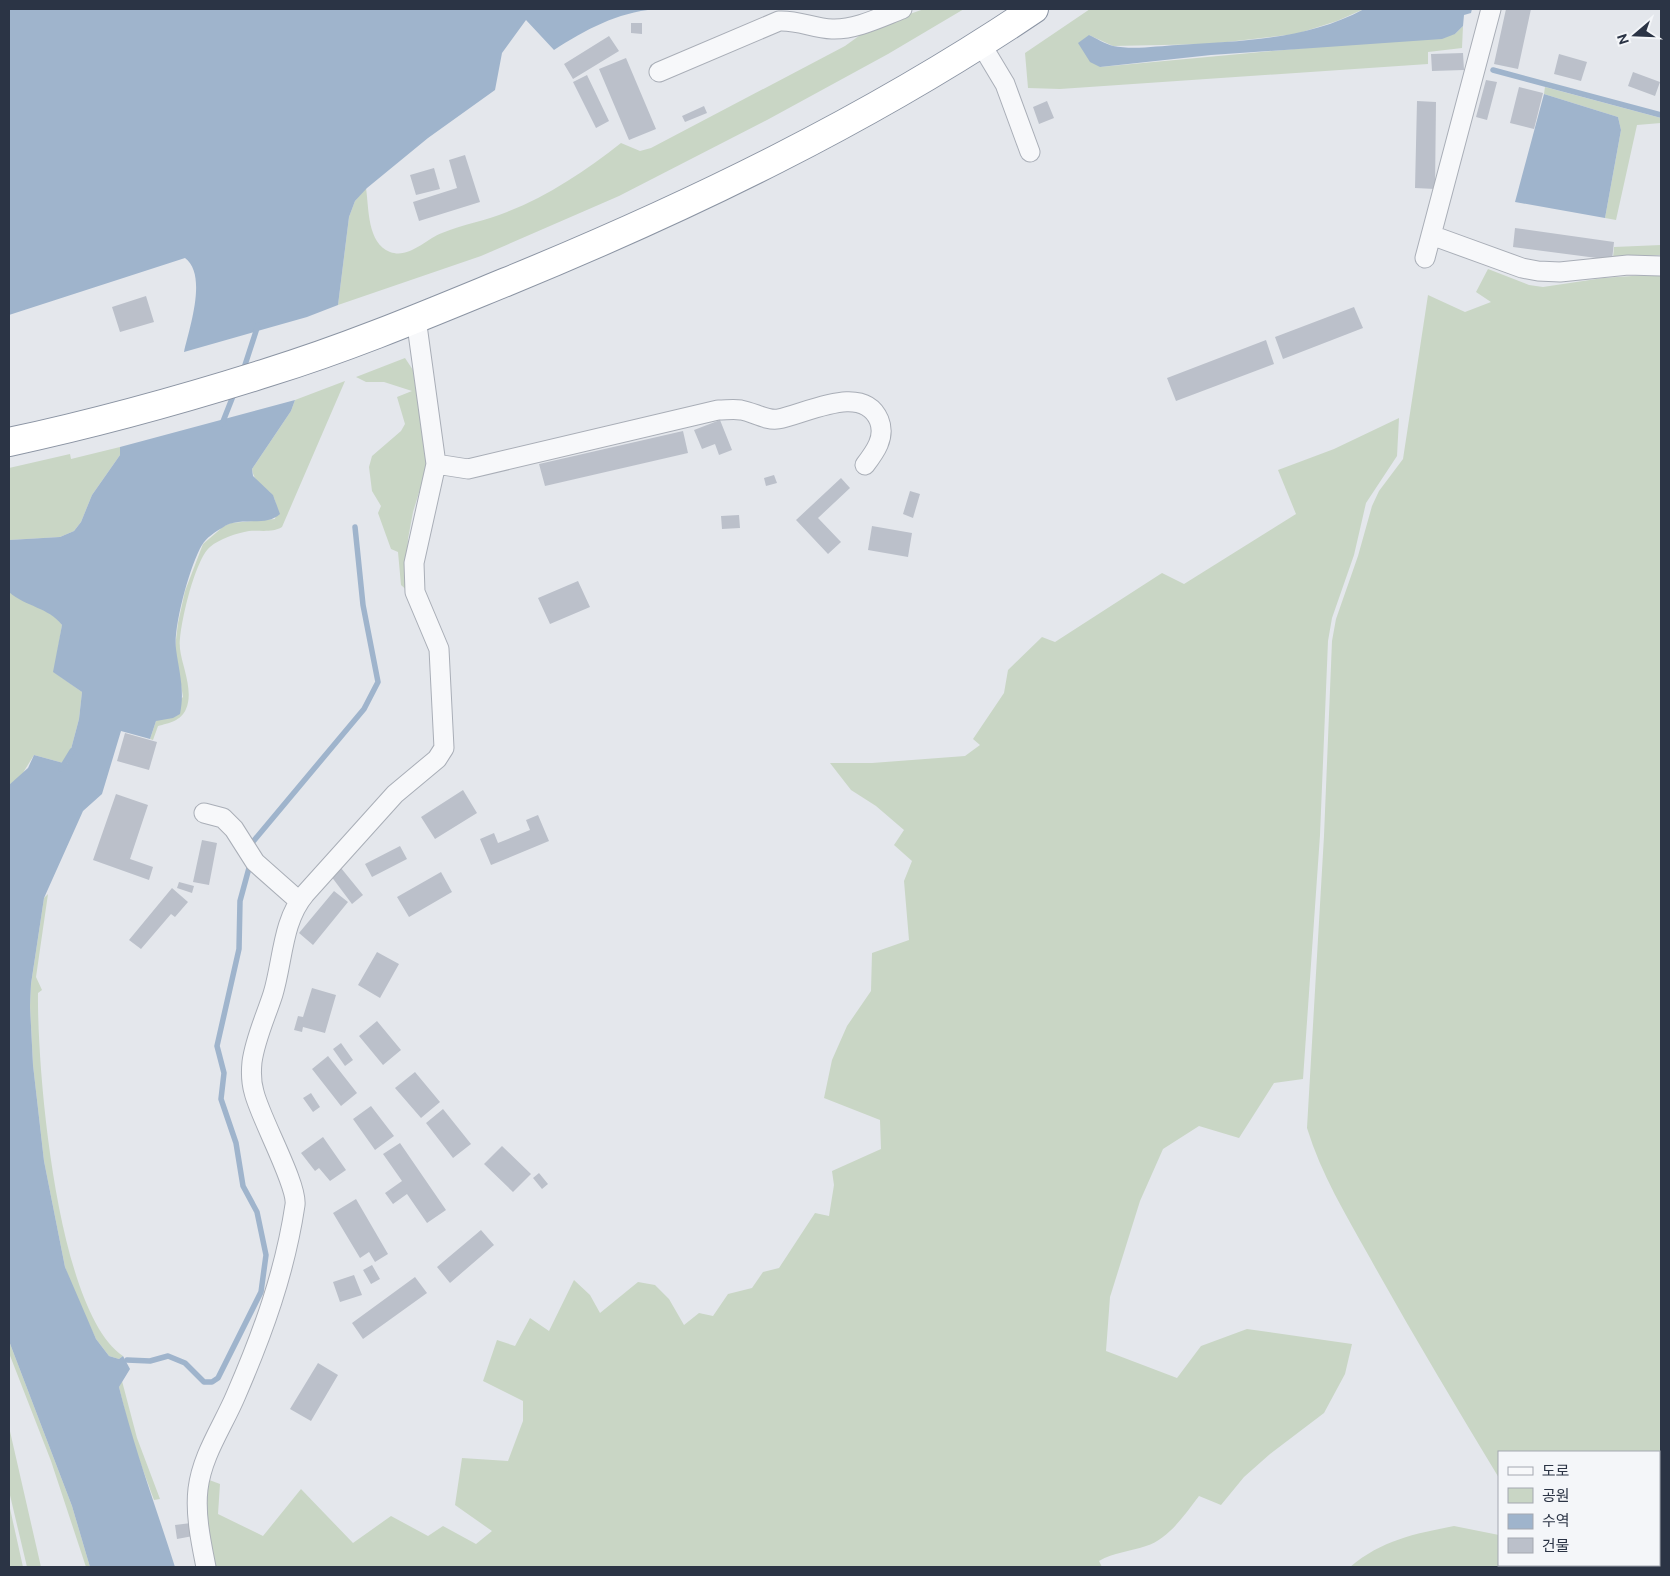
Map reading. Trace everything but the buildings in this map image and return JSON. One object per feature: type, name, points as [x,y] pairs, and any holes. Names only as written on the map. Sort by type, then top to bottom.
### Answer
[{"type":"highway","points":[[9,442],[164,404],[271,372],[387,331],[564,258],[761,168],[981,44],[1034,9]]},
{"type":"street","points":[[659,72],[779,21],[795,20],[813,27],[834,29],[862,24],[902,9]]},
{"type":"street","points":[[1425,258],[1491,9]]},
{"type":"street","points":[[981,44],[1005,84],[1030,152]]},
{"type":"street","points":[[1430,235],[1538,272],[1560,272],[1628,265],[1661,266]]},
{"type":"street","points":[[206,1567],[198,1520],[198,1489],[206,1456],[234,1402],[273,1301],[286,1260],[295,1202],[289,1180],[256,1101],[251,1077],[252,1061],[273,993],[288,928],[295,906],[299,901],[395,794],[436,759],[444,748],[439,649],[415,592],[414,563],[436,464],[416,318]]},
{"type":"street","points":[[436,464],[468,470],[718,410],[741,410],[776,420],[811,408],[840,402],[862,403],[868,406],[875,410],[881,423],[879,443],[865,464]]},
{"type":"street","points":[[204,813],[223,818],[234,829],[255,862],[299,901]]},
{"type":"green space","points":[[924,9],[964,9],[888,54],[767,120],[619,196],[481,256],[338,305],[349,217],[355,201],[366,188],[370,224],[377,241],[390,252],[404,253],[411,251],[442,233],[522,206],[581,172],[621,143],[640,151],[651,148],[845,46],[870,28]]},
{"type":"green space","points":[[1090,9],[1364,9],[1337,21],[1296,34],[1210,44],[1113,46],[1089,35],[1100,67],[1455,34],[1463,26],[1462,48],[1428,52],[1428,64],[1060,89],[1028,88],[1025,53]]},
{"type":"green space","points":[[1545,87],[1661,118],[1661,123],[1637,125],[1616,220],[1605,218],[1621,130],[1618,117],[1544,94]]},
{"type":"green space","points":[[1661,245],[1661,255],[1613,258],[1614,247]]},
{"type":"green space","points":[[1488,269],[1529,285],[1543,287],[1603,278],[1661,274],[1661,1567],[1554,1566],[1660,1566],[1660,1451],[1498,1451],[1498,1476],[1417,1341],[1343,1210],[1319,1162],[1307,1128],[1324,836],[1332,641],[1336,619],[1358,556],[1372,506],[1379,491],[1403,459],[1428,295],[1465,312],[1491,302],[1476,292]]},
{"type":"green space","points":[[405,358],[413,370],[428,463],[413,512],[408,539],[406,579],[410,593],[401,585],[398,552],[391,549],[378,513],[381,506],[372,491],[369,467],[372,456],[401,431],[405,424],[397,397],[412,391],[384,382],[366,382],[356,377]]},
{"type":"green space","points":[[345,381],[282,527],[274,530],[249,531],[234,535],[214,544],[204,554],[193,580],[180,640],[189,694],[186,709],[174,721],[158,726],[153,740],[150,739],[156,721],[183,697],[175,648],[178,623],[185,591],[203,544],[224,526],[231,523],[275,519],[275,500],[272,494],[254,477],[252,469],[291,411],[295,400]]},
{"type":"green space","points":[[1399,418],[1397,456],[1366,503],[1354,555],[1332,618],[1328,641],[1320,835],[1303,1079],[1274,1083],[1239,1138],[1199,1126],[1163,1149],[1140,1201],[1110,1297],[1106,1351],[1177,1378],[1201,1346],[1247,1329],[1352,1344],[1345,1374],[1324,1413],[1270,1454],[1244,1477],[1221,1505],[1199,1496],[1176,1525],[1162,1538],[1146,1546],[1105,1558],[1099,1561],[1102,1567],[209,1567],[204,1478],[220,1484],[218,1514],[263,1536],[301,1489],[353,1543],[391,1516],[428,1536],[443,1526],[476,1544],[492,1531],[455,1505],[462,1458],[508,1461],[523,1421],[523,1401],[483,1381],[497,1340],[515,1346],[530,1318],[549,1331],[574,1280],[590,1295],[600,1313],[638,1282],[655,1285],[669,1299],[684,1325],[699,1313],[713,1316],[728,1294],[752,1288],[763,1272],[779,1268],[815,1213],[829,1216],[834,1185],[832,1171],[881,1149],[880,1120],[824,1098],[832,1060],[847,1026],[871,991],[872,953],[909,940],[904,881],[912,861],[894,845],[904,830],[876,806],[851,790],[830,763],[872,763],[965,756],[980,745],[973,739],[1004,693],[1008,670],[1042,637],[1055,642],[1162,573],[1184,584],[1296,514],[1278,470],[1334,449]]},
{"type":"green space","points":[[120,447],[120,455],[92,495],[81,522],[74,531],[60,537],[9,540],[9,468],[70,454],[71,459]]},
{"type":"green space","points":[[9,592],[53,613],[62,625],[54,672],[82,692],[79,719],[67,764],[34,755],[21,776],[9,785]]},
{"type":"green space","points":[[48,894],[36,977],[42,990],[38,993],[42,1076],[55,1187],[67,1242],[82,1292],[100,1331],[123,1356],[119,1359],[109,1356],[96,1339],[73,1290],[65,1267],[44,1161],[33,1065],[30,1006],[31,984],[44,898]]},
{"type":"green space","points":[[9,1341],[72,1506],[90,1567],[86,1567],[51,1461],[9,1353]]},
{"type":"green space","points":[[122,1381],[137,1438],[160,1499],[154,1500],[132,1440],[119,1387]]},
{"type":"green space","points":[[9,1427],[41,1567],[27,1567],[9,1491]]},
{"type":"green space","points":[[9,1504],[23,1567],[9,1567]]},
{"type":"green space","points":[[1454,1526],[1498,1535],[1498,1566],[1549,1567],[1350,1567],[1386,1544],[1425,1532]]},
{"type":"water","points":[[9,9],[655,9],[627,14],[602,23],[554,50],[526,20],[502,53],[495,90],[428,138],[367,188],[355,201],[349,217],[338,305],[307,317],[184,352],[193,317],[196,289],[192,266],[185,258],[9,315]]},
{"type":"water","points":[[1364,9],[1472,9],[1471,13],[1464,15],[1463,26],[1455,34],[1442,39],[1211,55],[1100,67],[1090,62],[1078,43],[1089,35],[1110,45],[1129,48],[1250,40],[1297,33],[1320,27]]},
{"type":"water","points":[[1544,94],[1618,117],[1621,130],[1605,218],[1515,202]]},
{"type":"water","points":[[295,400],[291,411],[252,469],[253,476],[273,495],[280,514],[267,520],[236,522],[219,530],[204,542],[192,567],[183,596],[177,626],[176,649],[182,689],[180,714],[173,718],[156,721],[150,739],[121,731],[102,794],[83,811],[44,898],[31,984],[30,1006],[33,1065],[44,1161],[65,1267],[96,1339],[109,1356],[119,1359],[123,1356],[130,1369],[119,1387],[138,1455],[175,1567],[90,1567],[72,1506],[9,1341],[9,785],[28,768],[34,755],[67,764],[79,719],[82,692],[53,672],[62,625],[50,614],[22,601],[9,592],[9,540],[60,537],[74,531],[81,522],[92,495],[120,455],[120,447]]},
{"type":"waterway","points":[[1493,70],[1661,115]]},
{"type":"waterway","points":[[243,371],[258,325]]},
{"type":"waterway","points":[[222,424],[235,391]]},
{"type":"waterway","points":[[251,844],[364,709],[378,682],[363,605],[355,527]]},
{"type":"waterway","points":[[61,769],[72,751]]},
{"type":"waterway","points":[[127,1360],[150,1361],[168,1356],[185,1363],[204,1382],[212,1382],[218,1378],[261,1292],[266,1255],[257,1212],[243,1186],[236,1143],[221,1099],[224,1073],[217,1046],[239,949],[240,901],[249,868]]}]
